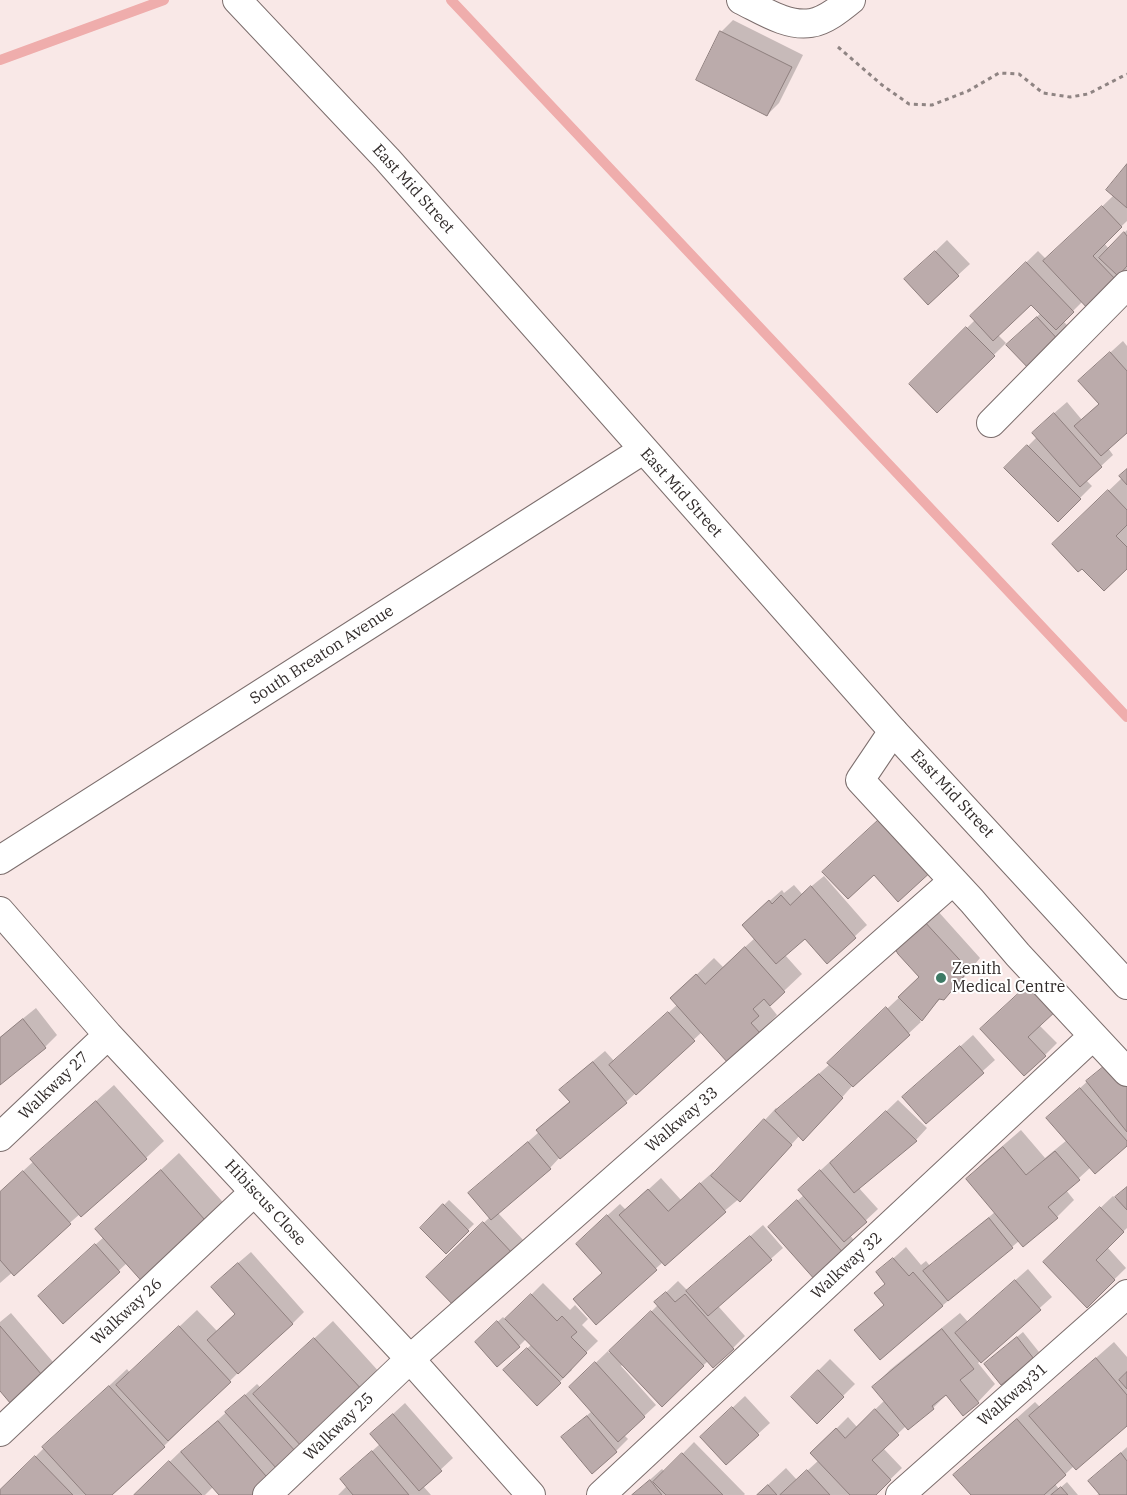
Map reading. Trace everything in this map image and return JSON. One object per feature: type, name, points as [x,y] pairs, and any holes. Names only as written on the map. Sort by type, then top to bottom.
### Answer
[{"type":"street","name":"East Mid Street","points":[[237,0],[387,159],[893,731],[1127,985]]},
{"type":"street","points":[[741,0],[790,22],[812,24],[834,14],[851,0]]},
{"type":"street","points":[[991,424],[1127,285]]},
{"type":"street","name":"South Breaton Avenue","points":[[0,860],[644,450]]},
{"type":"street","points":[[893,731],[860,780],[1127,1072]]},
{"type":"street","name":"Walkway 33","points":[[410,1359],[953,881]]},
{"type":"street","name":"Hibiscus Close","points":[[0,911],[108,1035],[410,1359],[531,1495]]},
{"type":"street","name":"Walkway 27","points":[[0,1137],[108,1035]]},
{"type":"street","name":"Walkway 32","points":[[601,1495],[1093,1036]]},
{"type":"street","name":"Walkway 26","points":[[0,1432],[254,1192]]},
{"type":"street","name":"Walkway31","points":[[900,1495],[1127,1294]]},
{"type":"street","name":"Walkway 25","points":[[267,1495],[410,1359]]},
{"type":"path","points":[[812,24],[882,85],[909,104],[932,105],[968,91],[999,73],[1019,74],[1043,93],[1070,97],[1088,94],[1127,74]]},
{"type":"building","points":[[720,31],[792,67],[767,116],[696,80]]},
{"type":"building","points":[[1127,164],[1127,208],[1106,190]]},
{"type":"building","points":[[1102,206],[1122,227],[1093,256],[1119,283],[1090,311],[1043,261]]},
{"type":"building","points":[[1124,232],[1127,236],[1127,266],[1118,276],[1099,258]]},
{"type":"building","points":[[935,251],[959,276],[928,305],[904,279]]},
{"type":"building","points":[[1026,262],[1074,312],[1056,330],[1031,305],[993,341],[970,316]]},
{"type":"building","points":[[1037,317],[1063,345],[1033,373],[1006,345]]},
{"type":"building","points":[[966,327],[995,356],[937,413],[909,384]]},
{"type":"building","points":[[1110,352],[1127,371],[1127,433],[1101,456],[1074,426],[1099,404],[1078,381]]},
{"type":"building","points":[[1054,413],[1102,467],[1080,487],[1032,433]]},
{"type":"building","points":[[1027,445],[1081,499],[1058,522],[1004,468]]},
{"type":"building","points":[[1127,469],[1127,485],[1119,476]]},
{"type":"building","points":[[1108,490],[1127,510],[1127,525],[1116,536],[1127,547],[1127,569],[1104,591],[1082,569],[1078,572],[1052,544]]},
{"type":"building","points":[[884,815],[934,869],[898,902],[874,875],[848,899],[822,872]]},
{"type":"building","points":[[811,886],[856,938],[827,964],[805,939],[776,964],[742,925],[769,900],[772,904],[781,895],[790,905]]},
{"type":"building","points":[[923,920],[969,970],[944,1000],[939,999],[922,1021],[898,997],[919,977],[894,947]]},
{"type":"building","points":[[745,947],[785,992],[770,1006],[764,999],[753,1009],[759,1016],[751,1023],[760,1033],[728,1063],[670,998],[696,974],[705,984]]},
{"type":"building","points":[[1031,982],[1057,1010],[1028,1037],[1046,1056],[1024,1076],[980,1029]]},
{"type":"building","points":[[886,1007],[910,1035],[853,1087],[827,1063]]},
{"type":"building","points":[[668,1012],[695,1041],[636,1095],[609,1065]]},
{"type":"building","points":[[23,1019],[46,1048],[0,1085],[0,1038]]},
{"type":"building","points":[[960,1046],[984,1073],[926,1124],[902,1097]]},
{"type":"building","points":[[1112,1060],[1127,1078],[1127,1132],[1086,1081]]},
{"type":"building","points":[[593,1062],[627,1103],[560,1159],[536,1130],[570,1102],[559,1090]]},
{"type":"building","points":[[819,1074],[843,1098],[803,1141],[775,1111]]},
{"type":"building","points":[[1080,1088],[1127,1141],[1127,1146],[1095,1174],[1046,1118]]},
{"type":"building","points":[[96,1101],[147,1159],[81,1217],[30,1159]]},
{"type":"building","points":[[886,1111],[917,1141],[854,1193],[830,1163]]},
{"type":"building","points":[[764,1119],[792,1145],[740,1202],[711,1176]]},
{"type":"building","points":[[528,1142],[551,1169],[491,1220],[468,1193]]},
{"type":"building","points":[[1003,1147],[1026,1175],[1055,1151],[1080,1180],[1048,1207],[1058,1218],[1023,1247],[966,1179]]},
{"type":"building","points":[[161,1170],[212,1228],[146,1286],[95,1229]]},
{"type":"building","points":[[820,1170],[867,1222],[844,1242],[798,1190]]},
{"type":"building","points":[[23,1171],[71,1224],[14,1276],[0,1260],[0,1192]]},
{"type":"building","points":[[700,1183],[726,1212],[665,1266],[619,1215],[648,1189],[668,1211]]},
{"type":"building","points":[[1127,1187],[1127,1210],[1115,1197]]},
{"type":"building","points":[[797,1200],[845,1255],[816,1281],[768,1227]]},
{"type":"building","points":[[443,1204],[469,1231],[446,1254],[420,1228]]},
{"type":"building","points":[[1100,1207],[1124,1232],[1096,1260],[1115,1280],[1087,1308],[1043,1262]]},
{"type":"building","points":[[607,1215],[657,1270],[596,1325],[573,1299],[602,1273],[576,1244]]},
{"type":"building","points":[[989,1218],[1013,1248],[948,1301],[923,1271]]},
{"type":"building","points":[[483,1222],[514,1255],[457,1309],[426,1277]]},
{"type":"building","points":[[750,1236],[772,1260],[708,1316],[686,1291]]},
{"type":"building","points":[[95,1244],[120,1272],[63,1324],[38,1296]]},
{"type":"building","points":[[893,1258],[909,1276],[913,1272],[943,1306],[880,1360],[854,1330],[884,1305],[874,1293],[885,1284],[876,1272]]},
{"type":"building","points":[[238,1263],[293,1324],[238,1374],[207,1340],[235,1314],[211,1287]]},
{"type":"building","points":[[1015,1280],[1041,1310],[981,1363],[955,1333]]},
{"type":"building","points":[[666,1292],[675,1302],[685,1294],[734,1349],[713,1368],[654,1302]]},
{"type":"building","points":[[531,1294],[557,1321],[562,1316],[577,1332],[571,1337],[587,1353],[563,1378],[505,1319]]},
{"type":"building","points":[[651,1311],[704,1366],[662,1407],[609,1351]]},
{"type":"building","points":[[497,1321],[520,1347],[497,1367],[475,1342]]},
{"type":"building","points":[[0,1326],[48,1382],[16,1410],[0,1391]]},
{"type":"building","points":[[179,1326],[231,1382],[168,1441],[116,1385]]},
{"type":"building","points":[[942,1329],[974,1369],[960,1380],[979,1403],[963,1416],[946,1395],[932,1406],[934,1409],[908,1430],[872,1387]]},
{"type":"building","points":[[1017,1337],[1034,1359],[1001,1385],[984,1364]]},
{"type":"building","points":[[314,1338],[364,1392],[303,1448],[253,1394]]},
{"type":"building","points":[[527,1348],[561,1383],[537,1406],[503,1370]]},
{"type":"building","points":[[1096,1358],[1127,1395],[1127,1426],[1076,1470],[1029,1416]]},
{"type":"building","points":[[595,1362],[645,1417],[618,1442],[569,1387]]},
{"type":"building","points":[[818,1370],[844,1397],[817,1424],[791,1397]]},
{"type":"building","points":[[1127,1372],[1127,1389],[1119,1380]]},
{"type":"building","points":[[109,1386],[165,1447],[112,1495],[86,1495],[42,1447]]},
{"type":"building","points":[[245,1395],[296,1452],[277,1469],[225,1412]]},
{"type":"building","points":[[732,1407],[759,1435],[726,1465],[700,1437]]},
{"type":"building","points":[[875,1409],[899,1435],[872,1460],[891,1480],[876,1495],[850,1495],[810,1453],[836,1428],[845,1438]]},
{"type":"building","points":[[393,1414],[442,1471],[419,1491],[370,1434]]},
{"type":"building","points":[[587,1416],[617,1452],[592,1474],[561,1437]]},
{"type":"building","points":[[1017,1419],[1066,1475],[1044,1495],[971,1495],[953,1475]]},
{"type":"building","points":[[218,1421],[273,1484],[260,1495],[219,1495],[181,1452]]},
{"type":"building","points":[[372,1451],[409,1495],[353,1495],[340,1479]]},
{"type":"building","points":[[682,1453],[723,1495],[666,1495],[653,1482]]},
{"type":"building","points":[[1121,1453],[1127,1461],[1127,1495],[1100,1495],[1088,1481]]},
{"type":"building","points":[[35,1456],[73,1495],[0,1495],[0,1490]]},
{"type":"building","points":[[169,1461],[202,1495],[134,1495]]},
{"type":"building","points":[[807,1470],[830,1495],[780,1495]]},
{"type":"building","points":[[650,1480],[662,1495],[632,1495]]},
{"type":"building","points":[[768,1485],[777,1495],[757,1495]]},
{"type":"building","points":[[1061,1487],[1068,1495],[1051,1495]]},
{"type":"waterway","points":[[0,60],[164,0]]},
{"type":"waterway","points":[[451,0],[1127,717]]},
{"type":"place","name":"Zenith Medical Centre","points":[[941,978]]}]
